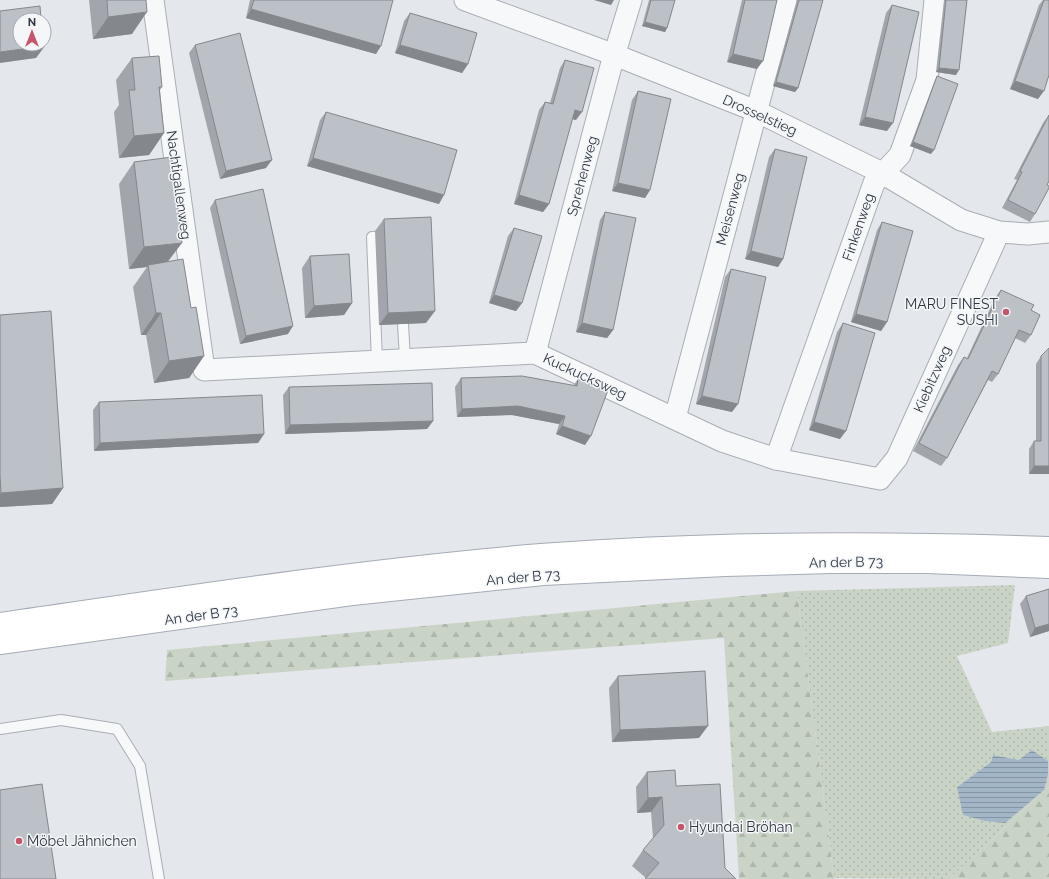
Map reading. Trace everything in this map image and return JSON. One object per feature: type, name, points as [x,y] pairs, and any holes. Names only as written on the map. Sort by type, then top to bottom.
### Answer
[{"type":"main road","name":"An der B 73","points":[[0,624],[354,574],[542,555],[723,546],[822,544],[928,543],[1049,548]]},
{"type":"main road","name":"An der B 73","points":[[0,643],[352,594],[544,574],[725,564],[832,562],[927,562],[1049,567]]},
{"type":"street","name":"Nachtigallenweg","points":[[153,0],[204,370]]},
{"type":"street","name":"Drosselstieg","points":[[465,0],[498,6],[615,55],[756,111],[882,173],[961,220],[999,232],[1028,234],[1049,232]]},
{"type":"street","name":"Sprehenweg","points":[[535,353],[631,0]]},
{"type":"street","name":"Meisenweg","points":[[675,418],[786,0]]},
{"type":"street","name":"Finkenweg","points":[[776,459],[874,183],[900,155],[927,80],[935,0]]},
{"type":"street","name":"Kiebitzweg","points":[[880,479],[897,458],[999,232]]},
{"type":"street","name":"Kuckucksweg","points":[[204,370],[535,353],[722,441],[776,459],[880,479]]},
{"type":"lane","points":[[377,361],[372,237],[399,236]]},
{"type":"lane","points":[[403,324],[405,359]]},
{"type":"lane","points":[[0,729],[61,720],[117,729],[140,766],[159,879]]},
{"type":"green space","points":[[1015,585],[1008,643],[957,656],[992,732],[1049,726],[1049,787],[949,879],[834,878],[797,591]],"holes":[[[993,755],[1019,760],[957,787],[991,762]]]},
{"type":"green space","points":[[797,591],[834,878],[836,879],[739,879],[724,638],[165,681],[167,650]]},
{"type":"green space","points":[[1049,787],[1049,879],[949,879]]},
{"type":"water","points":[[1032,750],[1048,761],[1048,774],[1044,790],[1005,823],[985,821],[963,815],[957,787],[991,762],[993,755],[1019,760]]},
{"type":"building","points":[[107,0],[146,0],[147,12],[108,17]]},
{"type":"building","points":[[254,0],[393,0],[381,46],[251,9]]},
{"type":"building","points":[[651,0],[675,0],[667,28],[645,22]]},
{"type":"building","points":[[745,0],[777,0],[763,61],[733,54]]},
{"type":"building","points":[[799,0],[823,0],[798,88],[776,82]]},
{"type":"building","points":[[946,0],[967,0],[959,70],[939,68]]},
{"type":"building","points":[[1044,0],[1049,0],[1049,75],[1044,91],[1015,81]]},
{"type":"building","points":[[892,5],[919,12],[893,123],[865,117]]},
{"type":"building","points":[[40,6],[40,12],[12,12],[12,50],[0,52],[0,11]]},
{"type":"building","points":[[410,13],[477,33],[468,64],[400,45]]},
{"type":"building","points":[[240,33],[272,160],[226,171],[195,45]]},
{"type":"building","points":[[159,56],[162,87],[159,87],[164,133],[134,136],[129,90],[135,90],[132,58]]},
{"type":"building","points":[[565,60],[594,68],[582,112],[575,110],[549,204],[519,195],[545,102],[553,104]]},
{"type":"building","points":[[937,76],[958,84],[934,150],[913,142]]},
{"type":"building","points":[[638,91],[671,99],[650,190],[618,183]]},
{"type":"building","points":[[326,112],[457,150],[444,195],[313,158]]},
{"type":"building","points":[[1049,115],[1049,181],[1047,185],[1049,188],[1035,214],[1008,200],[1022,172],[1020,171]]},
{"type":"building","points":[[775,149],[807,157],[783,259],[751,251]]},
{"type":"building","points":[[172,157],[182,243],[144,247],[134,162]]},
{"type":"building","points":[[263,189],[293,326],[246,336],[215,200]]},
{"type":"building","points":[[605,212],[636,218],[613,330],[582,323]]},
{"type":"building","points":[[431,217],[435,311],[388,313],[384,219]]},
{"type":"building","points":[[882,222],[913,231],[887,322],[856,314]]},
{"type":"building","points":[[514,228],[542,236],[522,303],[494,295]]},
{"type":"building","points":[[349,254],[352,303],[314,306],[310,256]]},
{"type":"building","points":[[183,259],[191,308],[196,307],[204,356],[169,361],[161,313],[156,313],[148,265]]},
{"type":"building","points":[[731,269],[766,277],[738,404],[702,396]]},
{"type":"building","points":[[1001,290],[1034,305],[1031,310],[1040,315],[1031,335],[1019,330],[998,374],[992,371],[947,458],[919,443],[964,357],[968,359]]},
{"type":"building","points":[[51,311],[63,488],[1,493],[0,315]]},
{"type":"building","points":[[843,323],[875,333],[846,431],[814,422]]},
{"type":"building","points":[[1049,348],[1049,466],[1034,466],[1034,441],[1041,441],[1041,356]]},
{"type":"building","points":[[522,376],[577,386],[578,379],[608,390],[591,436],[562,426],[565,416],[518,406],[462,409],[461,378]]},
{"type":"building","points":[[432,383],[433,421],[290,425],[289,387]]},
{"type":"building","points":[[262,395],[264,434],[100,443],[99,402]]},
{"type":"building","points":[[1049,589],[1049,624],[1035,628],[1026,596]]},
{"type":"building","points":[[705,671],[708,726],[620,730],[618,676]]},
{"type":"building","name":"Hyundai Bröhan","points":[[675,770],[676,786],[720,784],[725,868],[736,879],[645,879],[659,863],[643,850],[664,825],[662,797],[648,798],[647,772]]},
{"type":"building","name":"Möbel Jähnichen","points":[[42,784],[56,879],[0,879],[0,790]]},
{"type":"place","name":"MARU FINEST SUSHI","points":[[1006,312]]},
{"type":"place","name":"Hyundai Bröhan","points":[[681,827]]},
{"type":"place","name":"Möbel Jähnichen","points":[[19,841]]}]
